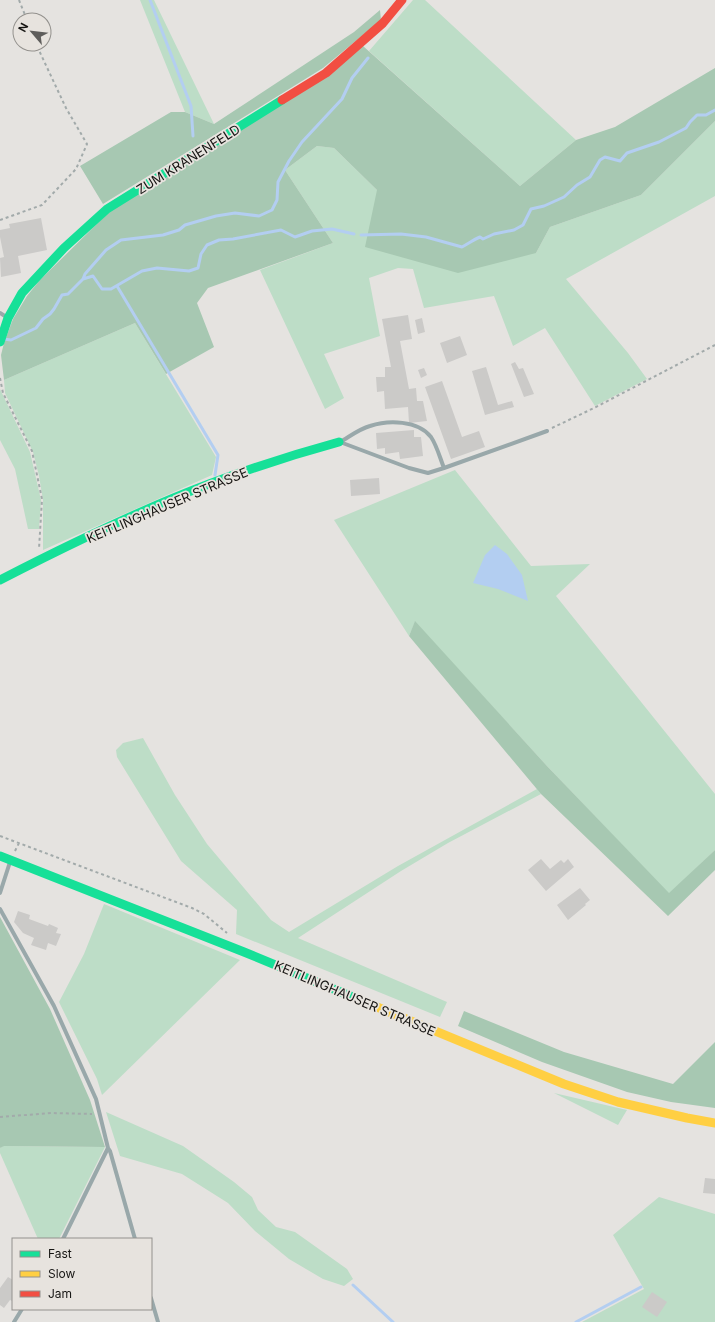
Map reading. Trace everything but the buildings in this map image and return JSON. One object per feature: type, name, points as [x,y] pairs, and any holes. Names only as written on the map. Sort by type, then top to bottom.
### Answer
[{"type":"street","name":"ZUM KRANENFELD","points":[[0,342],[4,332],[4,315],[22,293],[64,248],[107,209],[326,73],[383,23],[402,0]]},
{"type":"street","name":"KEITLINGHAUSER STRASSE","points":[[0,580],[131,517],[215,482],[301,452],[339,442]]},
{"type":"street","name":"KEITLINGHAUSER STRASSE","points":[[0,856],[244,952],[564,1084],[618,1102],[686,1118],[715,1123]]},
{"type":"lane","points":[[339,442],[370,426],[387,423],[409,423],[419,426],[430,436],[436,446],[444,468]]},
{"type":"lane","points":[[339,442],[409,468],[428,473],[547,430]]},
{"type":"lane","points":[[0,892],[11,860]]},
{"type":"lane","points":[[0,909],[54,1006],[96,1099],[108,1148],[135,1238]]},
{"type":"lane","points":[[63,1238],[108,1148]]},
{"type":"lane","points":[[152,1301],[158,1322]]},
{"type":"lane","points":[[14,1322],[21,1310]]},
{"type":"path","points":[[19,0],[24,12]]},
{"type":"path","points":[[0,220],[42,205],[76,169],[87,144],[66,108],[40,52]]},
{"type":"path","points":[[547,430],[594,408],[715,345]]},
{"type":"path","points":[[0,378],[3,393],[32,451],[42,499],[38,561]]},
{"type":"path","points":[[0,836],[192,908],[204,914],[232,937]]},
{"type":"path","points":[[0,1117],[50,1113],[100,1114]]},
{"type":"green space","points":[[140,0],[154,0],[214,124],[185,112]]},
{"type":"green space","points":[[413,0],[425,0],[576,140],[520,186],[369,51]]},
{"type":"green space","points":[[380,10],[381,20],[323,68],[103,204],[80,166],[171,112],[185,112],[214,124],[354,32]]},
{"type":"green space","points":[[363,46],[520,186],[576,140],[615,127],[715,68],[715,121],[641,195],[550,227],[536,253],[458,273],[365,247],[377,190],[334,148],[317,146],[285,170],[333,243],[208,288],[197,303],[214,347],[166,374],[135,323],[4,380],[1,355],[4,343],[13,319],[27,296],[40,280],[109,212]]},
{"type":"green space","points":[[715,121],[715,196],[566,279],[628,353],[647,379],[595,406],[545,328],[513,346],[494,296],[424,308],[413,269],[398,268],[369,278],[380,336],[324,354],[344,398],[325,409],[260,270],[333,243],[285,170],[317,146],[334,148],[377,190],[536,253],[550,227],[641,195]]},
{"type":"green space","points":[[135,323],[216,457],[212,475],[43,550],[43,500],[39,476],[33,452],[5,393],[4,380]]},
{"type":"green space","points":[[0,389],[30,452],[41,500],[39,529],[28,529],[15,469],[0,440]]},
{"type":"green space","points":[[455,470],[531,566],[590,564],[556,596],[715,794],[715,850],[669,894],[547,766],[415,622],[409,636],[334,520]]},
{"type":"green space","points":[[415,621],[547,766],[669,893],[715,850],[715,870],[668,916],[541,794],[409,636]]},
{"type":"green space","points":[[143,738],[175,795],[207,844],[271,920],[289,932],[398,866],[537,789],[541,794],[448,843],[401,871],[298,938],[447,1002],[440,1017],[236,934],[237,910],[181,861],[117,757],[116,750],[123,743]]},
{"type":"green space","points":[[104,904],[240,960],[102,1095],[97,1079],[59,1002],[84,954]]},
{"type":"green space","points":[[0,917],[50,1009],[90,1100],[105,1147],[4,1146],[0,1148]]},
{"type":"green space","points":[[464,1011],[564,1052],[673,1084],[715,1042],[715,1108],[671,1102],[627,1092],[542,1062],[458,1026]]},
{"type":"green space","points":[[554,1093],[627,1110],[618,1125]]},
{"type":"green space","points":[[106,1112],[183,1146],[234,1182],[252,1197],[258,1210],[276,1227],[295,1232],[347,1269],[353,1279],[344,1286],[323,1279],[289,1259],[255,1231],[228,1203],[182,1174],[120,1156]]},
{"type":"green space","points":[[3,1146],[105,1147],[60,1238],[38,1238],[0,1153],[0,1148]]},
{"type":"green space","points":[[659,1197],[715,1214],[715,1322],[582,1322],[644,1289],[613,1235]]},
{"type":"water","points":[[495,545],[507,554],[522,575],[528,601],[498,589],[473,583],[485,555]]},
{"type":"waterway","points":[[150,0],[191,106],[193,136]]},
{"type":"waterway","points":[[83,279],[85,274],[106,250],[121,240],[163,235],[179,230],[185,225],[216,216],[235,213],[259,216],[272,210],[277,200],[278,182],[289,161],[302,142],[342,99],[352,78],[368,58]]},
{"type":"waterway","points":[[361,235],[401,234],[426,237],[462,247],[480,237],[483,239],[494,234],[514,230],[523,225],[531,209],[544,206],[564,197],[577,185],[590,177],[600,160],[605,157],[620,161],[627,153],[659,142],[686,128],[697,115],[706,115],[715,110]]},
{"type":"waterway","points":[[4,339],[11,340],[36,328],[54,309],[62,295],[68,294],[83,279],[93,276],[102,289],[111,289],[142,271],[157,268],[189,271],[198,268],[201,254],[207,245],[219,240],[233,239],[281,230],[295,237],[312,231],[332,229],[354,234]]},
{"type":"waterway","points":[[117,286],[218,455],[215,475]]},
{"type":"waterway","points":[[353,1285],[393,1322]]},
{"type":"waterway","points":[[576,1322],[641,1287]]},
{"type":"traffic: fast","points":[[0,342],[8,318],[22,293],[64,248],[107,209],[282,100]]},
{"type":"traffic: fast","points":[[0,580],[103,529],[182,494],[257,467],[339,442]]},
{"type":"traffic: fast","points":[[0,856],[244,952],[377,1007]]},
{"type":"traffic: slow","points":[[377,1007],[564,1084],[618,1102],[715,1123]]},
{"type":"traffic: jam","points":[[282,100],[326,73],[383,23],[402,0]]}]
